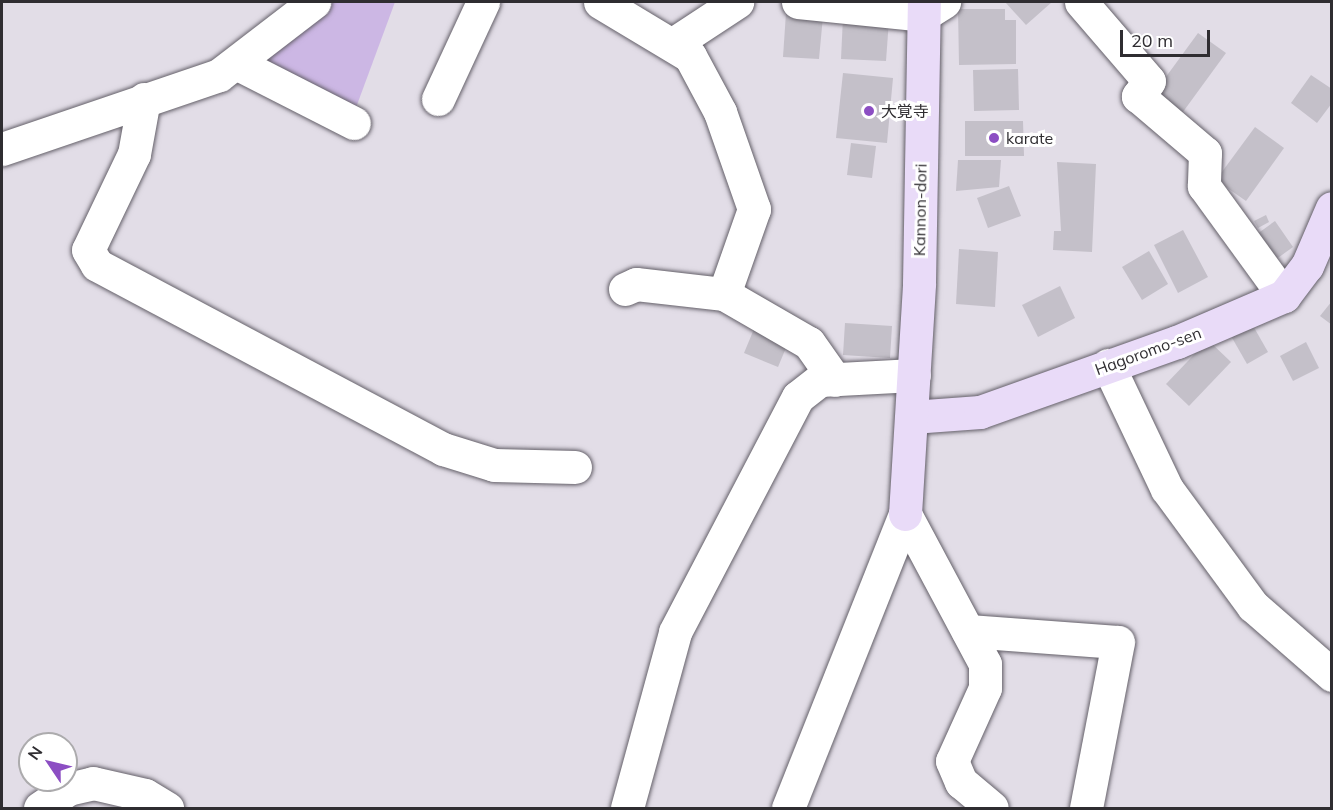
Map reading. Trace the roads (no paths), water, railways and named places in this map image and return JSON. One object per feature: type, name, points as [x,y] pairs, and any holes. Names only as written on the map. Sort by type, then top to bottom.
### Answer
[{"type":"street","points":[[2,149],[219,75],[238,63],[314,2]]},
{"type":"street","points":[[438,99],[483,2]]},
{"type":"street","points":[[673,44],[737,2]]},
{"type":"street","points":[[798,2],[930,6]]},
{"type":"street","points":[[1081,2],[1149,81],[1138,96],[1205,153],[1204,186],[1284,296],[1307,266],[1332,208]]},
{"type":"street","points":[[609,3],[690,56],[708,85],[751,195],[751,226],[724,294]]},
{"type":"street","name":"Kannon-dori","points":[[905,514],[912,417],[930,6]]},
{"type":"street","points":[[238,63],[354,123]]},
{"type":"street","points":[[144,99],[134,154],[88,250],[97,265],[443,449],[494,465],[575,467]]},
{"type":"street","points":[[625,289],[636,284],[724,294],[809,343],[835,380]]},
{"type":"street","name":"Hagoromo-sen","points":[[912,417],[980,412],[1284,296]]},
{"type":"street","points":[[1108,365],[1167,489],[1253,606],[1332,675]]},
{"type":"street","points":[[627,808],[675,632],[798,397],[820,380],[914,375]]},
{"type":"street","points":[[905,514],[985,664],[985,688],[952,761],[962,782],[992,808]]},
{"type":"street","points":[[788,808],[905,514]]},
{"type":"street","points":[[968,631],[1118,642],[1086,808]]},
{"type":"street","points":[[40,808],[68,789],[93,783],[145,795],[166,808]]},
{"type":"place","name":"大覚寺","points":[[869,111]]},
{"type":"place","name":"karate","points":[[994,138]]}]
